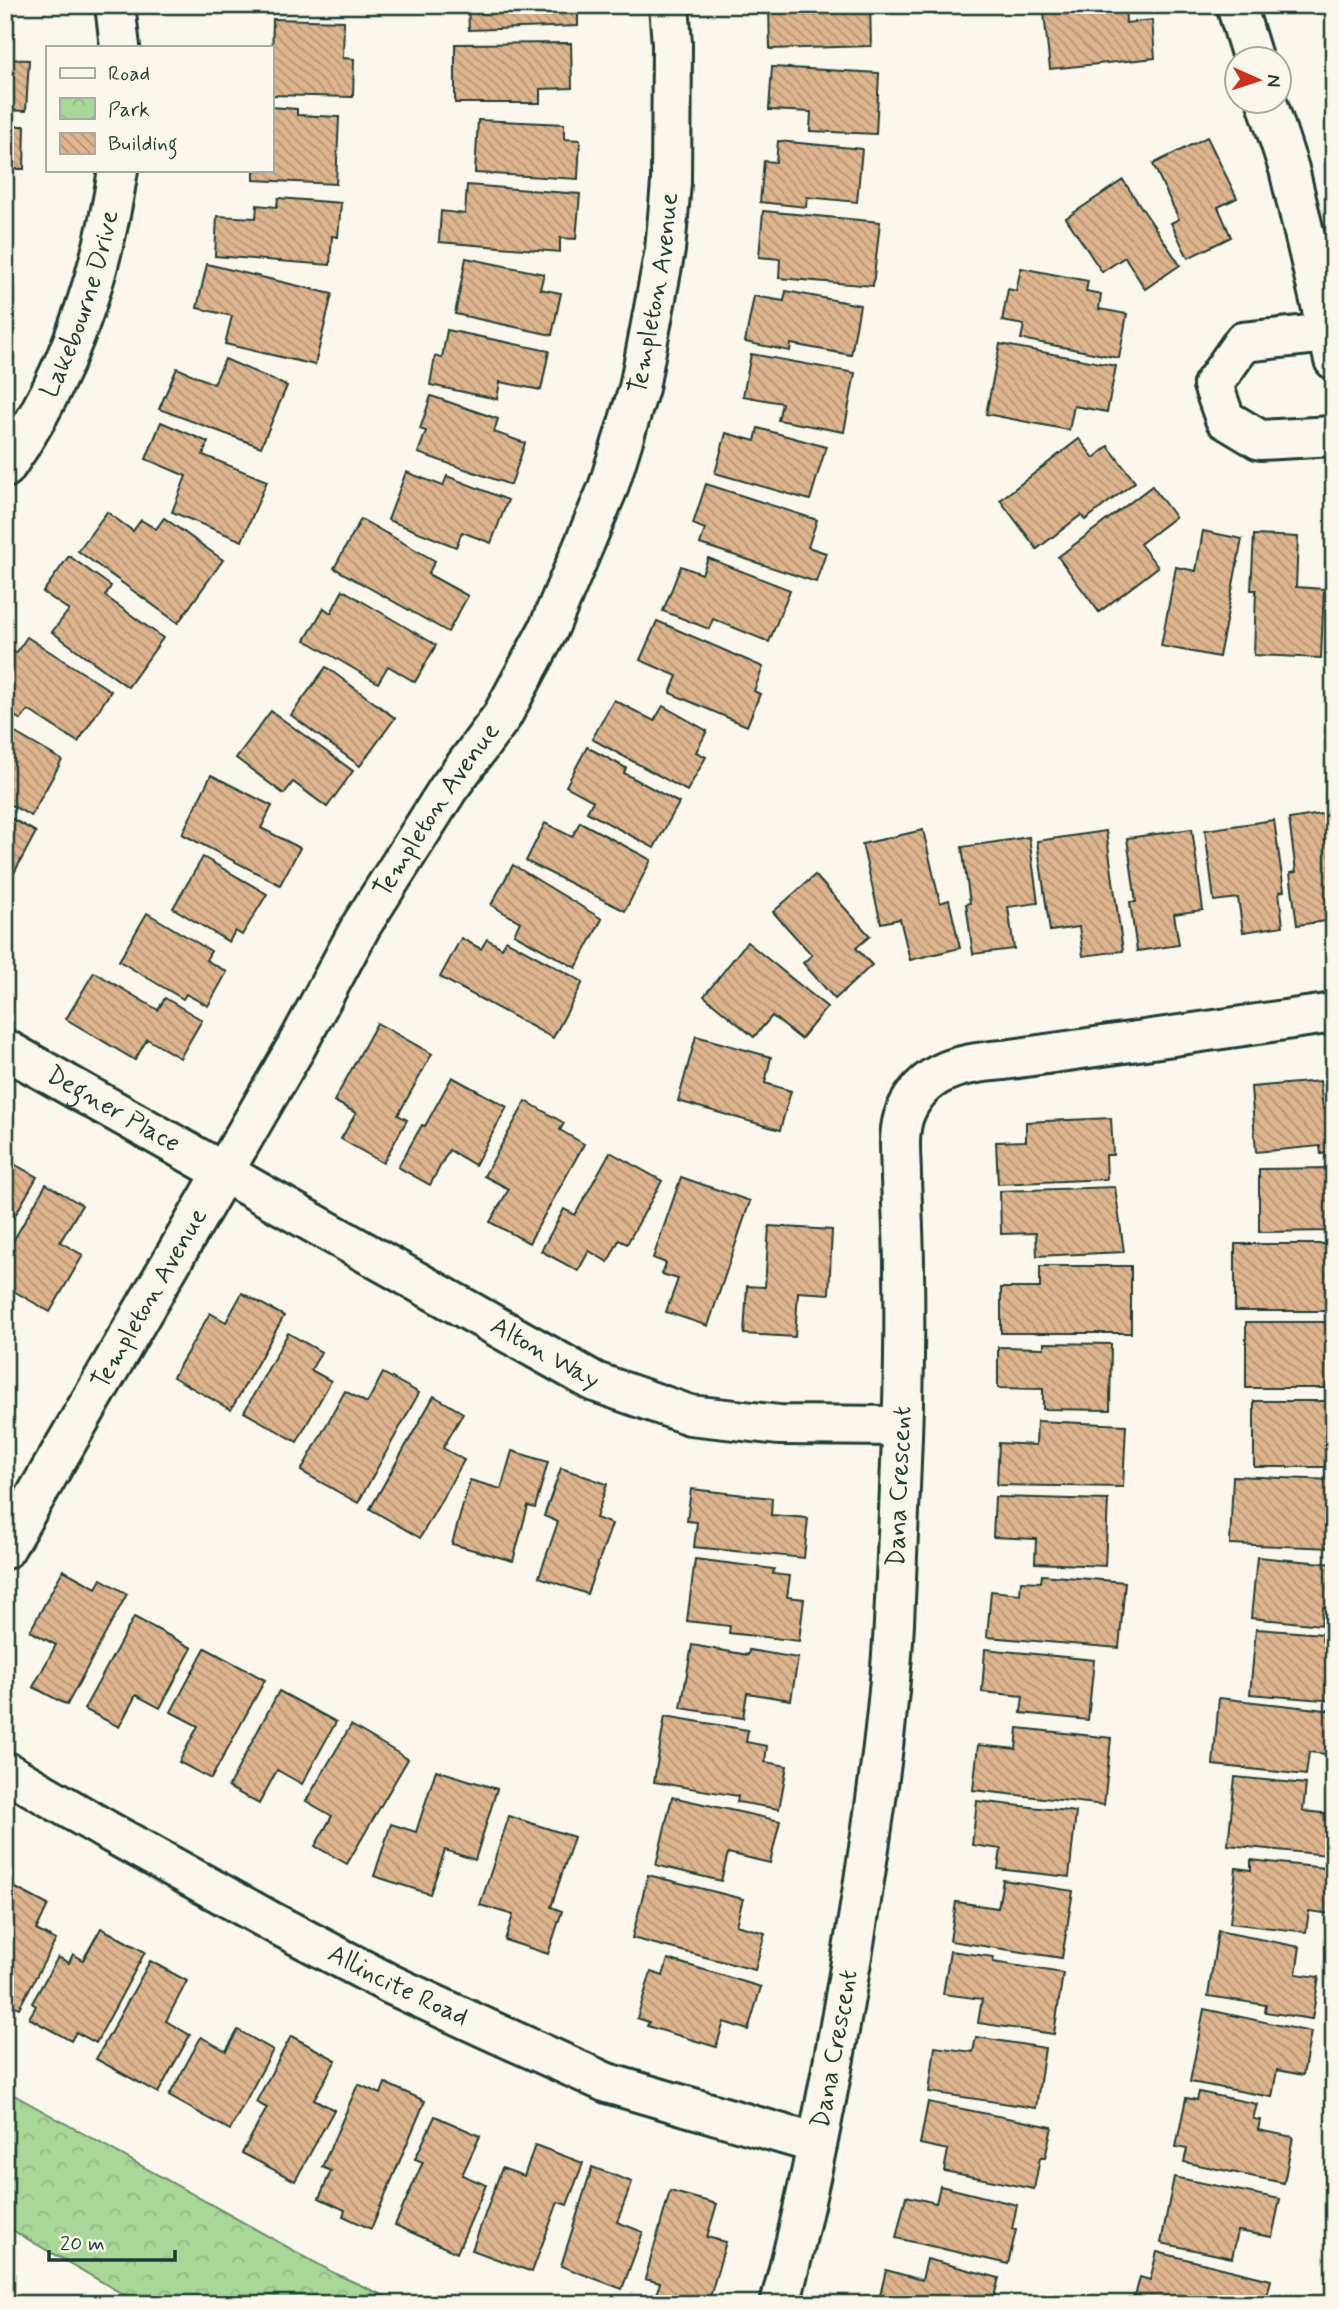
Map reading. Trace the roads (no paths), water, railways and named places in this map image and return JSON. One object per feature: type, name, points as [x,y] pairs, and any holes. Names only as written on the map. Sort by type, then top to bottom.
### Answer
[{"type":"street","points":[[115,5],[120,46]]},
{"type":"street","name":"Templeton Avenue","points":[[5,1549],[296,1047],[361,926],[448,789],[502,716],[548,630],[608,488],[639,388],[666,250],[671,183],[672,44],[669,5]]},
{"type":"street","points":[[1236,5],[1249,46]]},
{"type":"street","points":[[1272,116],[1289,169],[1331,347],[1243,342],[1213,385],[1225,419],[1260,440],[1334,436]]},
{"type":"street","name":"Lakebourne Drive","points":[[5,468],[24,440],[61,370],[80,321],[103,247],[118,172]]},
{"type":"street","name":"Dana Crescent","points":[[780,2304],[843,2016],[879,1781],[893,1628],[902,1426],[904,1271],[900,1139],[904,1115],[918,1088],[939,1073],[974,1062],[1334,1013]]},
{"type":"street","name":"Degner Place","points":[[5,1049],[222,1172]]},
{"type":"street","name":"Alton Way","points":[[222,1172],[595,1382],[690,1415],[779,1425],[902,1426]]},
{"type":"street","name":"Allincite Road","points":[[5,1771],[272,1922],[390,1984],[483,2027],[607,2082],[817,2144]]}]
